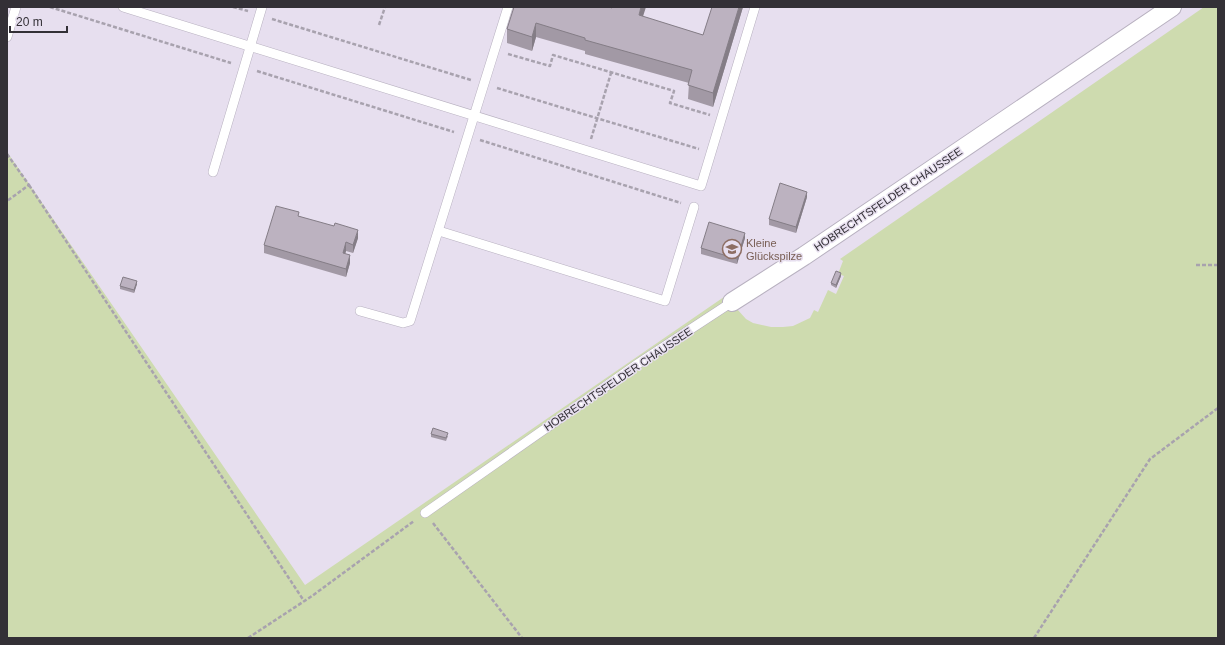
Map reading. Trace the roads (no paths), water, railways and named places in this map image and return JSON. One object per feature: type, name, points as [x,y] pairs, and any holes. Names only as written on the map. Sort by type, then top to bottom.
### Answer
[{"type":"street","name":"HOBRECHTSFELDER CHAUSSEE","points":[[732,302],[804,256],[1172,7]]},
{"type":"lane","points":[[7,37],[16,7]]},
{"type":"lane","points":[[124,7],[701,186],[756,7]]},
{"type":"lane","points":[[213,172],[262,7]]},
{"type":"lane","points":[[360,311],[403,323],[410,320],[508,7]]},
{"type":"lane","points":[[439,231],[665,301],[694,207]]},
{"type":"lane","name":"HOBRECHTSFELDER CHAUSSEE","points":[[425,513],[640,363],[732,302]]},
{"type":"place","name":"Kleine Glückspilze","points":[[732,249]]}]
